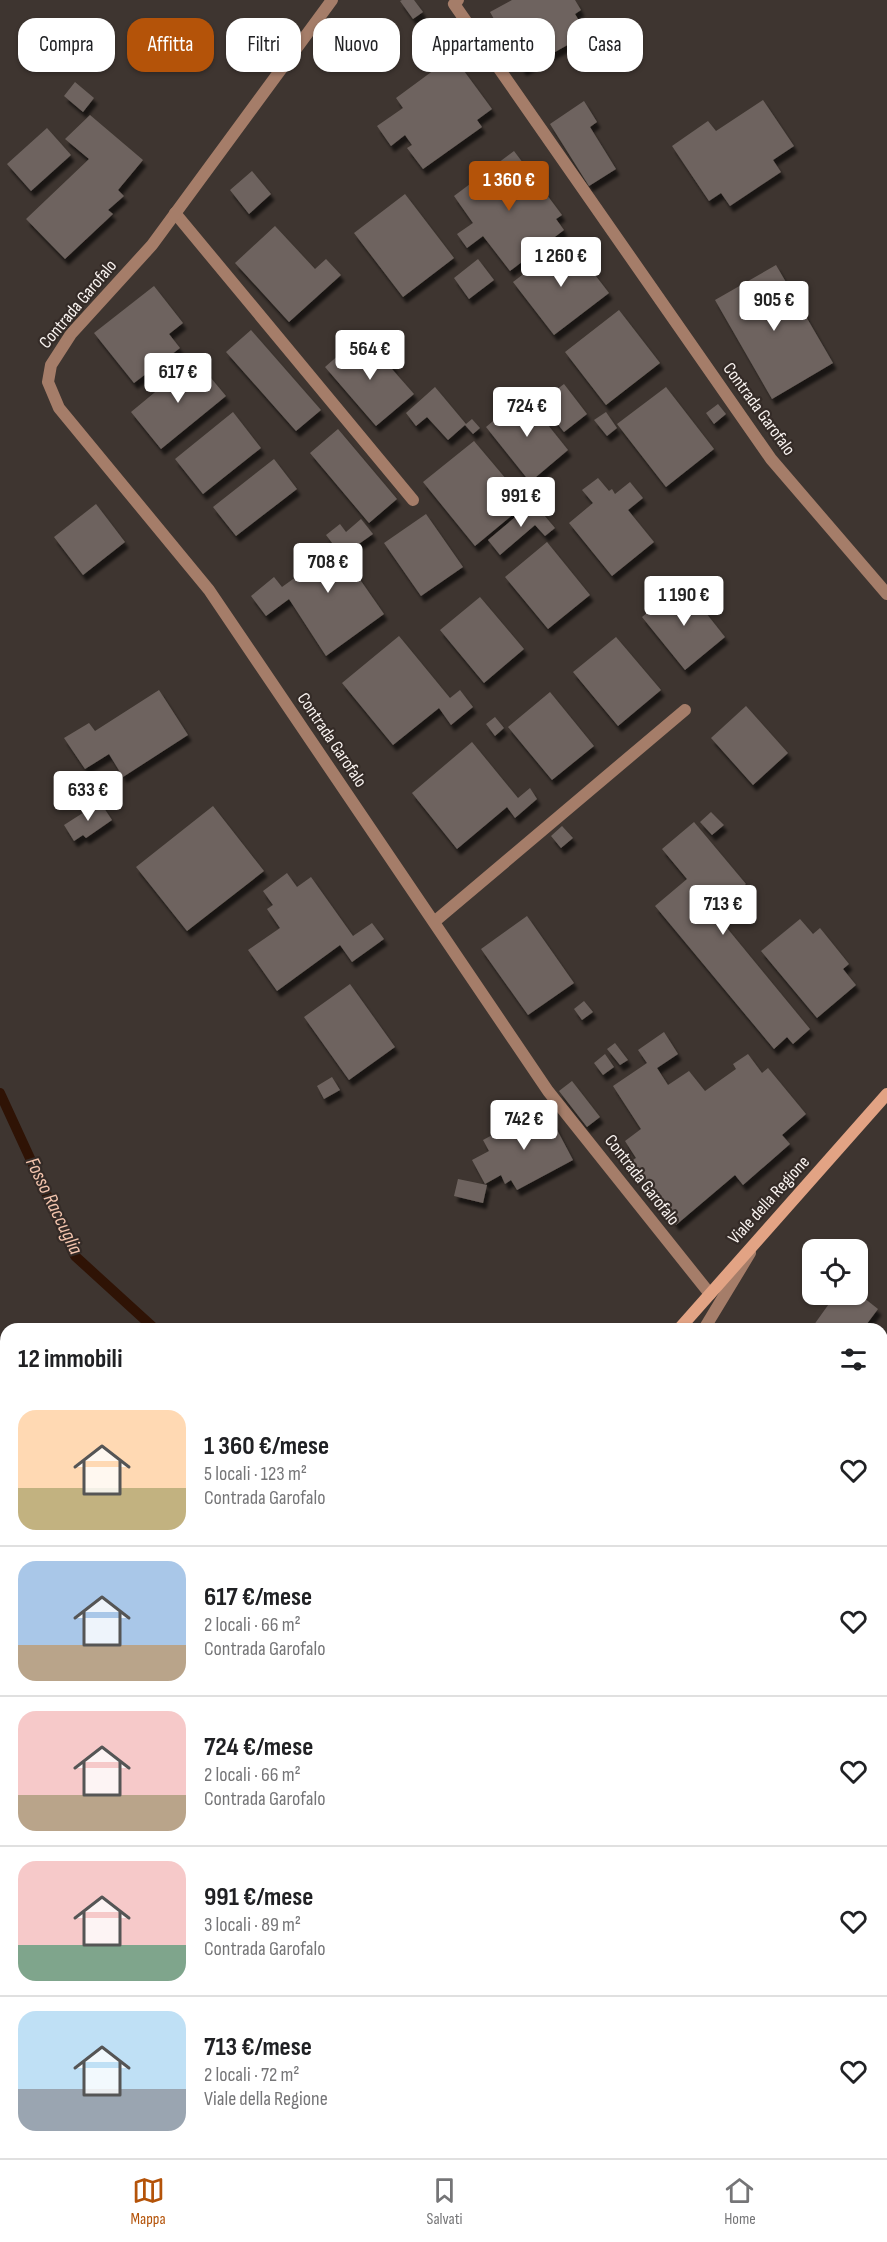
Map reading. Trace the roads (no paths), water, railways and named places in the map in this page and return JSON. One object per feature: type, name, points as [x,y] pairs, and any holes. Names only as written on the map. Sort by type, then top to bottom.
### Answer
[{"type":"main road","name":"Viale della Regione","points":[[684,1323],[887,1094]]},
{"type":"street","name":"Contrada Garofalo","points":[[332,0],[152,245],[71,334],[51,365],[48,382],[59,408],[209,590],[548,1091],[710,1294]]},
{"type":"street","name":"Contrada Garofalo","points":[[458,0],[454,4],[771,459],[887,594]]},
{"type":"street","points":[[175,213],[412,500]]},
{"type":"street","points":[[434,922],[685,711]]},
{"type":"street","points":[[708,1323],[759,1238]]},
{"type":"waterway","name":"Fosso Raccuglia","points":[[0,1093],[75,1256],[148,1323]]}]
